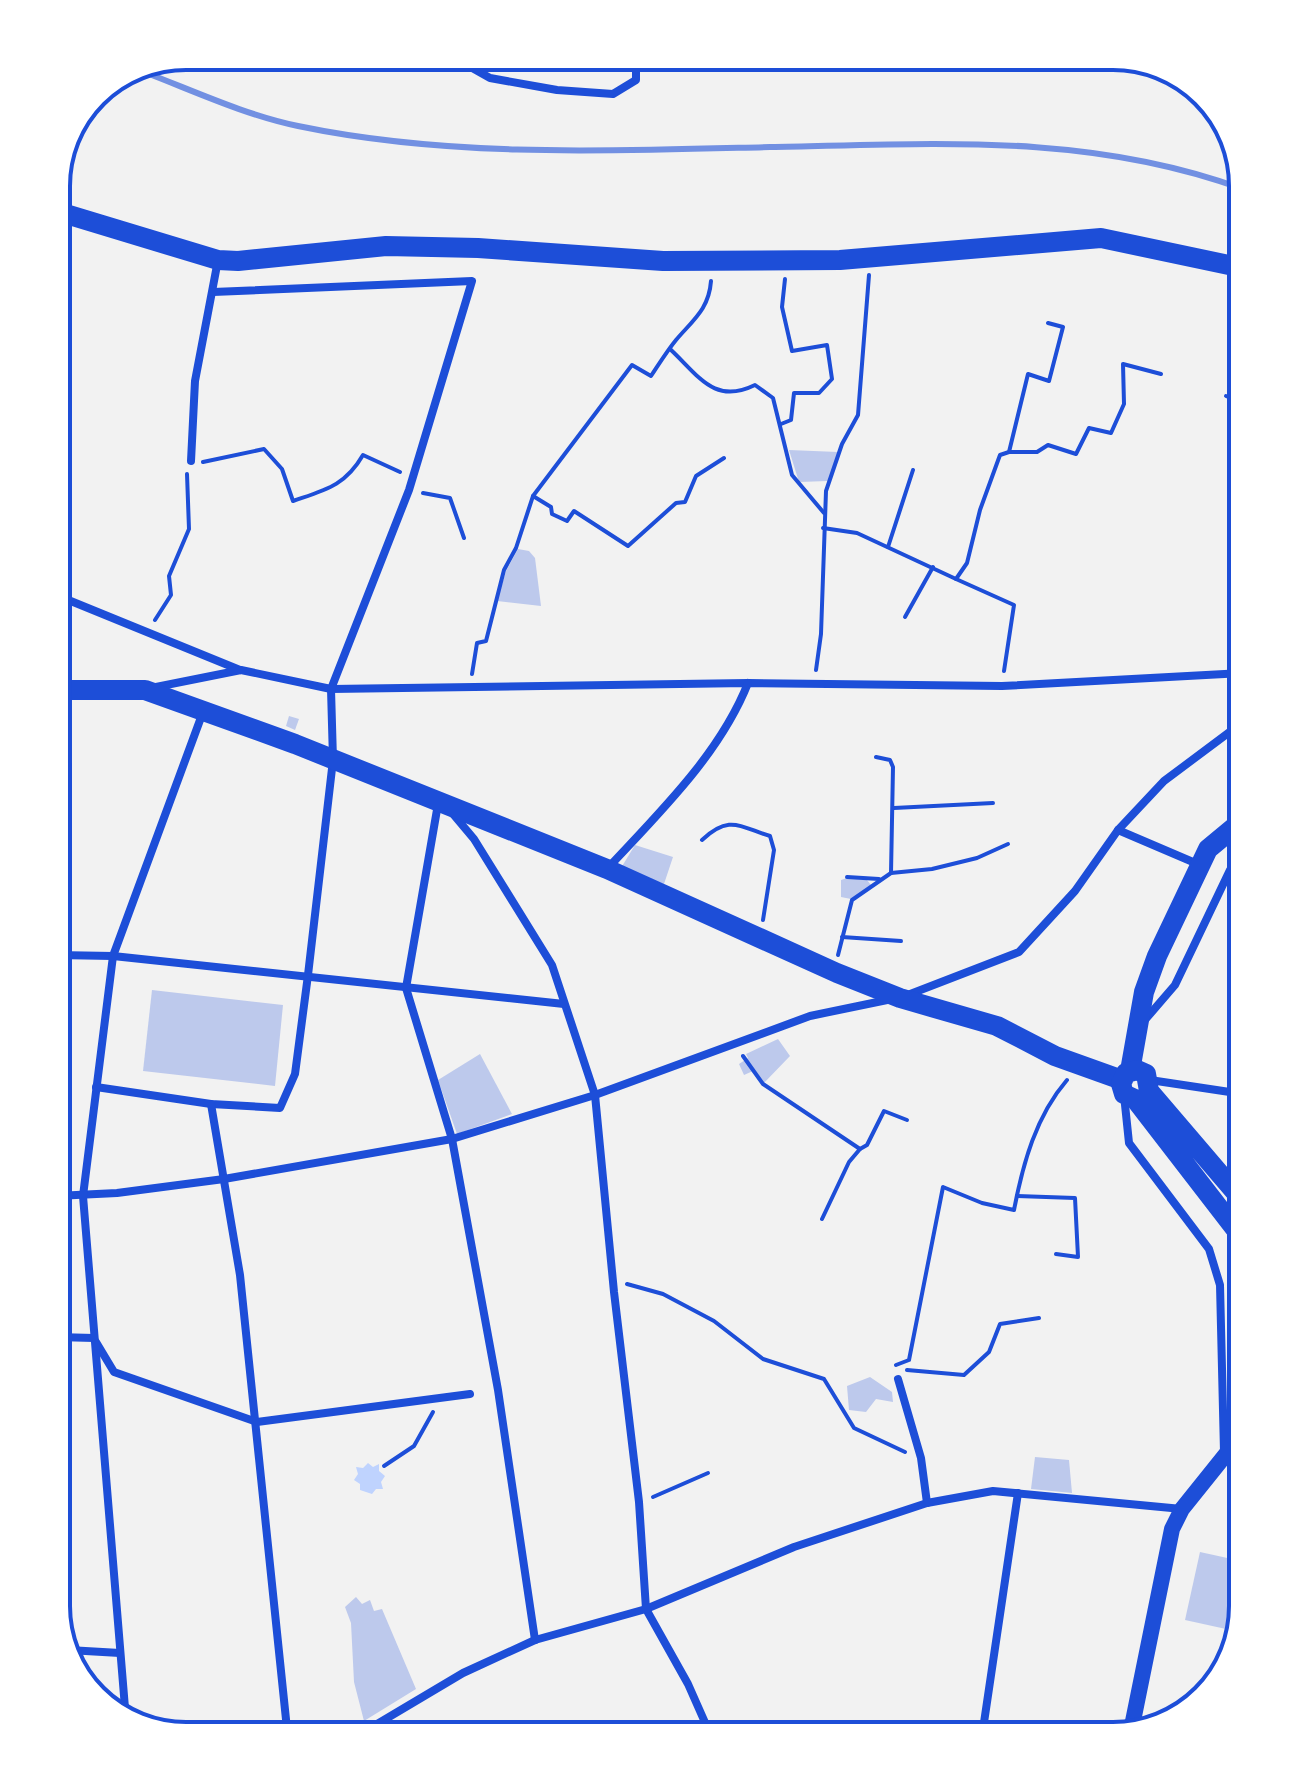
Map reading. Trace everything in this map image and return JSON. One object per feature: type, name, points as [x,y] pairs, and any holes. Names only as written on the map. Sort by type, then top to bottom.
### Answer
[{"type":"main road","points":[[70,215],[218,260],[299,257],[386,246],[712,261],[786,261],[871,258],[1101,238],[1229,265]]},
{"type":"main road","points":[[70,690],[145,690],[204,711],[607,869],[837,973],[900,998],[997,1026],[1055,1056],[1135,1086],[1229,1186]]},
{"type":"main road","points":[[1229,832],[1208,849],[1157,956],[1144,992],[1138,1027],[1135,1086],[1229,1219]]},
{"type":"main road","points":[[1133,1720],[1172,1529],[1182,1509],[1229,1449]]},
{"type":"street","points":[[476,70],[490,78],[557,90],[613,94],[636,80],[636,70]]},
{"type":"street","points":[[190,463],[195,381],[218,260]]},
{"type":"street","points":[[96,1087],[211,1104],[280,1108],[295,1074],[308,975],[333,760],[331,689],[409,490],[472,281],[213,292]]},
{"type":"street","points":[[70,601],[241,670],[331,689],[748,683],[1002,686],[1229,674]]},
{"type":"street","points":[[145,690],[241,670]]},
{"type":"street","points":[[607,869],[656,818],[736,715],[748,683]]},
{"type":"street","points":[[125,1704],[83,1196],[113,956],[204,711]]},
{"type":"street","points":[[70,1196],[224,1179],[452,1139],[595,1095],[810,1016],[900,998],[1019,952],[1075,891],[1118,830],[1164,781],[1229,732]]},
{"type":"street","points":[[443,806],[406,988],[452,1139],[498,1390],[535,1640]]},
{"type":"street","points":[[443,806],[474,839],[552,965],[595,1095],[639,1502],[646,1609],[688,1684],[705,1722]]},
{"type":"street","points":[[1118,830],[1201,865]]},
{"type":"street","points":[[1138,1027],[1175,985],[1229,872]]},
{"type":"street","points":[[70,955],[113,956],[308,975],[564,1004]]},
{"type":"street","points":[[1224,1455],[1220,1285],[1209,1249],[1129,1143],[1135,1086],[1229,1093]]},
{"type":"street","points":[[211,1104],[240,1275],[286,1722]]},
{"type":"street","points":[[70,1337],[94,1338]]},
{"type":"street","points":[[94,1338],[114,1372],[257,1422],[470,1394]]},
{"type":"street","points":[[898,1379],[921,1458],[927,1503]]},
{"type":"street","points":[[381,1722],[463,1673],[535,1640],[646,1609],[794,1547],[927,1503],[993,1491],[1182,1509]]},
{"type":"street","points":[[984,1722],[1018,1493]]},
{"type":"street","points":[[79,1651],[120,1653]]},
{"type":"path","points":[[814,685],[821,634],[826,491],[842,444],[858,415],[871,258]]},
{"type":"path","points":[[472,688],[472,664],[477,643],[486,641],[504,570],[516,548],[533,496],[632,365],[651,376],[700,316],[710,296],[712,261]]},
{"type":"path","points":[[781,424],[791,420],[794,393],[819,393],[832,379],[827,345],[792,351],[782,307],[786,261]]},
{"type":"path","points":[[1009,452],[1028,374],[1049,381],[1063,327],[1048,323]]},
{"type":"path","points":[[670,349],[715,391],[735,395],[755,385],[773,398],[792,475],[824,513]]},
{"type":"path","points":[[956,579],[967,563],[980,510],[1000,455],[1037,452],[1048,445],[1076,454],[1089,428],[1111,433],[1124,404],[1123,364],[1161,374]]},
{"type":"path","points":[[152,624],[171,595],[169,576],[189,529],[190,463],[264,449],[282,469],[293,501],[322,491],[350,476],[363,455],[412,478]]},
{"type":"path","points":[[533,496],[551,507],[552,514],[567,521],[574,511],[628,546],[676,503],[685,502],[696,476],[724,458]]},
{"type":"path","points":[[888,547],[913,470]]},
{"type":"path","points":[[409,490],[450,498],[464,538]]},
{"type":"path","points":[[823,528],[857,533],[1014,605],[1002,686]]},
{"type":"path","points":[[905,617],[933,567]]},
{"type":"path","points":[[876,757],[890,760],[893,767],[891,873]]},
{"type":"path","points":[[894,808],[993,803]]},
{"type":"path","points":[[702,840],[717,826],[728,823],[770,836],[774,850],[760,938]]},
{"type":"path","points":[[837,973],[852,900],[891,873],[932,869],[977,858],[1008,844]]},
{"type":"path","points":[[847,877],[882,879]]},
{"type":"path","points":[[842,937],[901,941]]},
{"type":"path","points":[[737,1043],[763,1084],[860,1149]]},
{"type":"path","points":[[1039,1318],[1000,1324],[989,1352],[964,1375],[897,1368],[896,1364],[909,1360],[943,1187],[982,1203],[1014,1210],[1026,1153],[1053,1096],[1069,1077]]},
{"type":"path","points":[[822,1219],[849,1162],[867,1145],[884,1111],[907,1120]]},
{"type":"path","points":[[1017,1196],[1075,1198],[1078,1257],[1056,1254]]},
{"type":"path","points":[[613,1280],[663,1294],[714,1321],[763,1359],[824,1379],[854,1428],[921,1458]]},
{"type":"path","points":[[384,1466],[405,1454],[422,1436],[435,1398]]},
{"type":"path","points":[[639,1502],[708,1473]]},
{"type":"water","points":[[368,1463],[373,1467],[379,1464],[379,1471],[385,1476],[381,1482],[383,1489],[376,1489],[372,1494],[360,1490],[360,1484],[354,1480],[358,1474],[356,1467],[363,1468]]},
{"type":"building","points":[[789,450],[838,452],[828,481],[799,482]]},
{"type":"building","points":[[518,549],[529,551],[535,558],[541,606],[497,601],[506,571]]},
{"type":"building","points":[[289,716],[299,719],[295,730],[286,726]]},
{"type":"building","points":[[635,845],[673,857],[664,884],[621,868]]},
{"type":"building","points":[[841,880],[867,880],[871,885],[851,899],[841,897]]},
{"type":"building","points":[[152,990],[283,1005],[275,1086],[143,1071]]},
{"type":"building","points":[[778,1039],[790,1056],[763,1084],[753,1071],[744,1075],[739,1064],[748,1058],[746,1054]]},
{"type":"building","points":[[480,1054],[512,1114],[457,1134],[438,1080]]},
{"type":"building","points":[[870,1377],[892,1392],[893,1402],[876,1399],[866,1412],[849,1410],[847,1386]]},
{"type":"building","points":[[1035,1457],[1069,1460],[1072,1493],[1031,1489]]},
{"type":"building","points":[[1200,1552],[1229,1558],[1226,1629],[1185,1620]]},
{"type":"building","points":[[356,1597],[362,1604],[370,1600],[374,1611],[382,1609],[416,1689],[364,1721],[354,1682],[351,1623],[345,1607]]},
{"type":"railway","points":[[153,75],[278,121],[414,143],[592,151],[890,144],[1009,146],[1126,158],[1229,185]]}]
